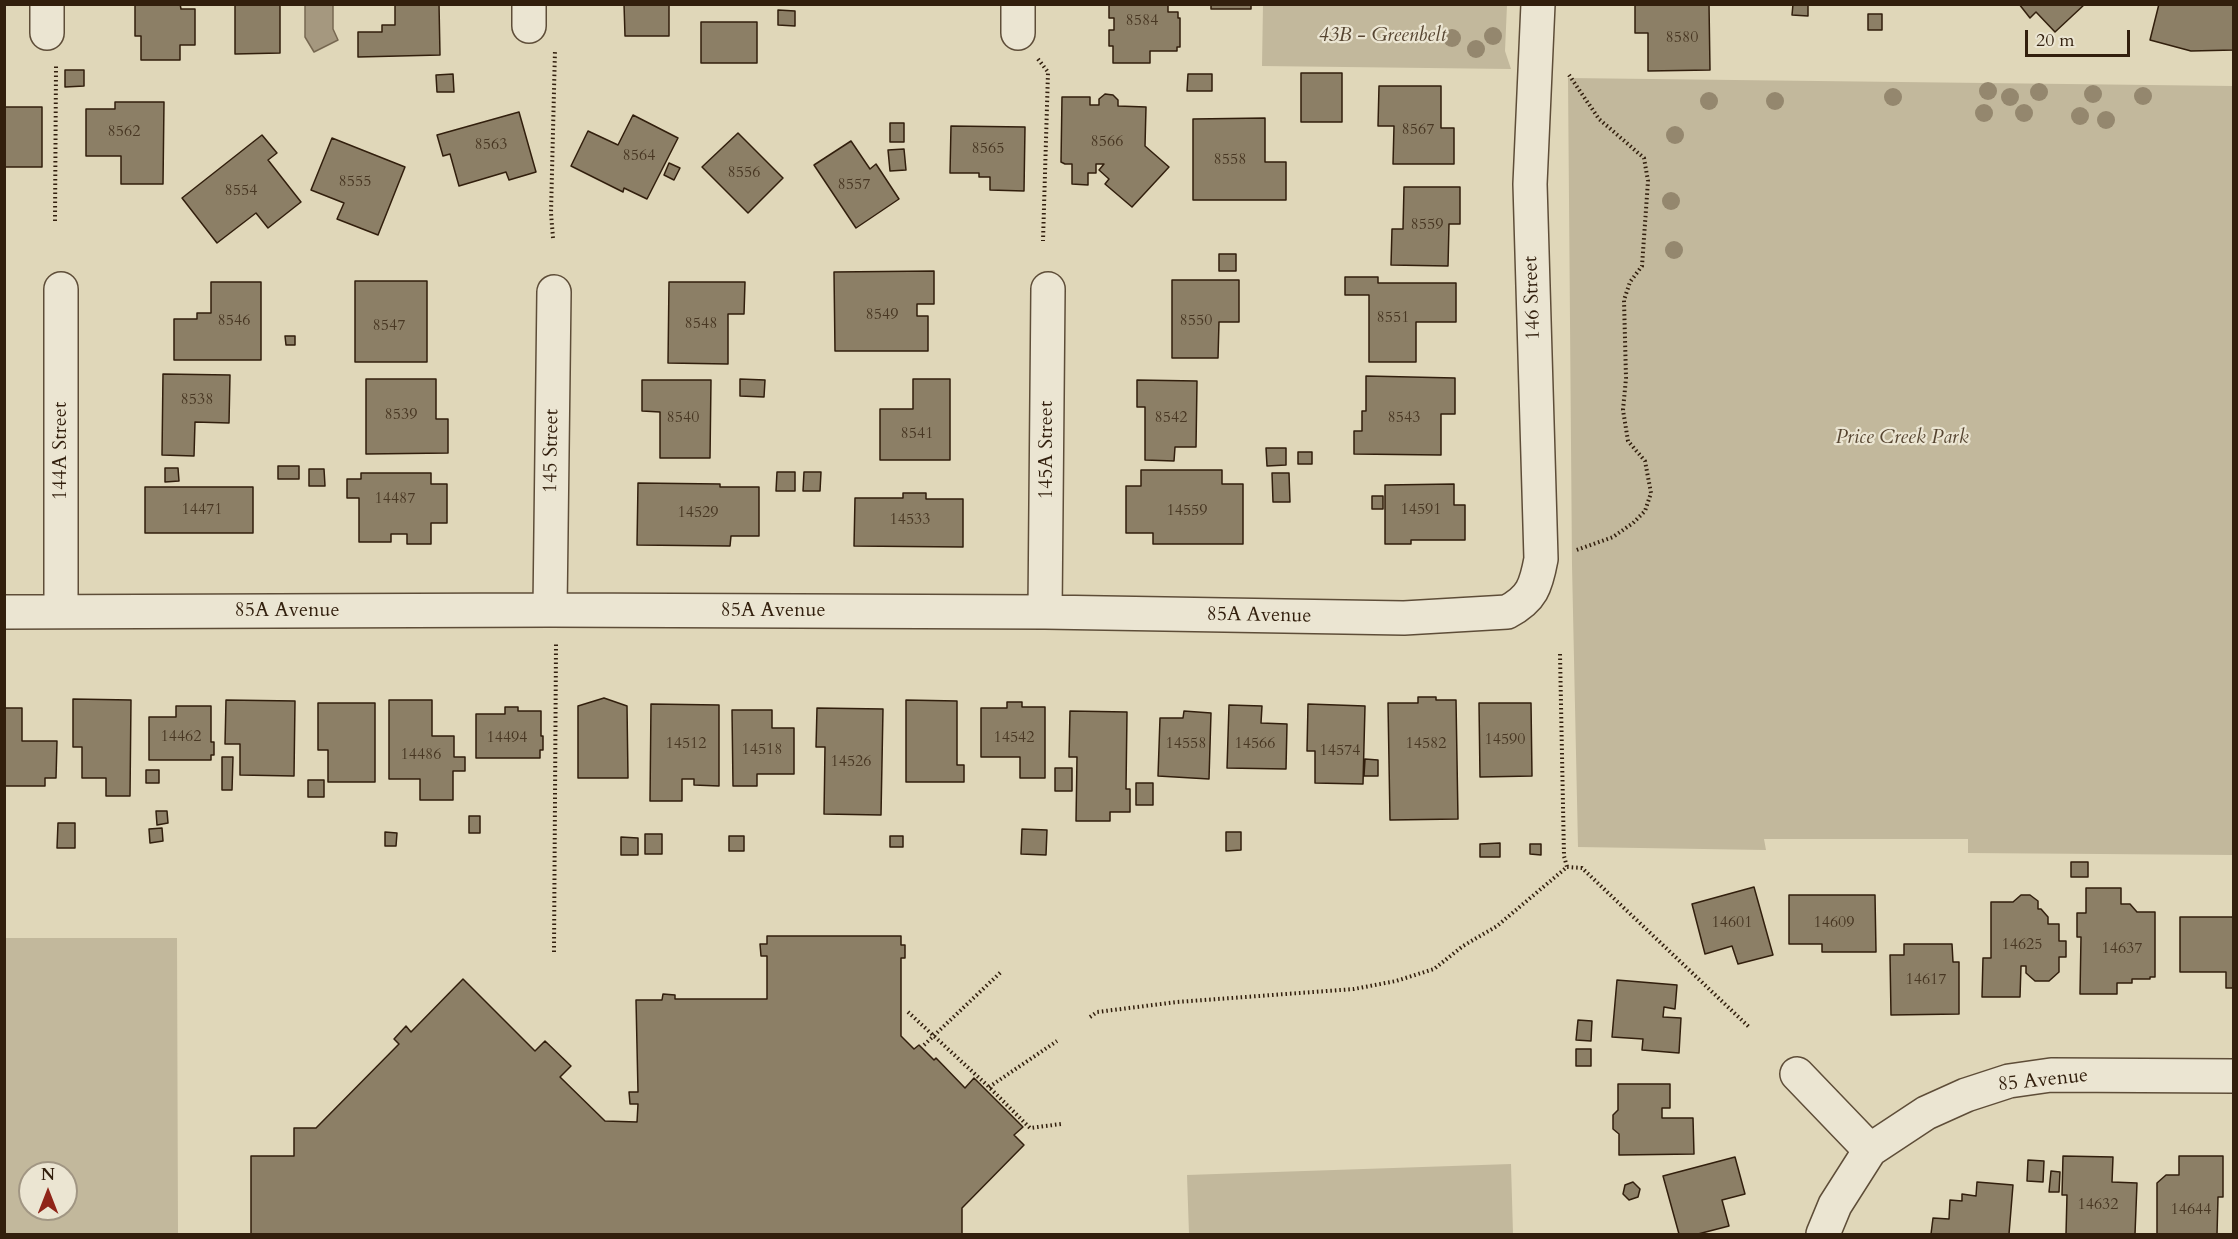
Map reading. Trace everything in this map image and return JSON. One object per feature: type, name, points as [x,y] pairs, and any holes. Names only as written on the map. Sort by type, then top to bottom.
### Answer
[{"type":"street","name":"146 Street","points":[[1533,590],[1541,559],[1530,184],[1538,4]]},
{"type":"street","name":"144A Street","points":[[61,289],[61,612]]},
{"type":"street","name":"145A Street","points":[[1045,612],[1048,289]]},
{"type":"street","name":"145 Street","points":[[553,624],[554,292]]},
{"type":"street","name":"85A Avenue","points":[[4,612],[553,624],[1045,612],[1392,618],[1507,612],[1517,606],[1533,590]]},
{"type":"street","points":[[1797,1074],[1870,1150],[1835,1206],[1823,1234]]},
{"type":"street","name":"85 Avenue","points":[[1870,1150],[1926,1113],[1966,1095],[2009,1081],[2074,1074],[2234,1076]]},
{"type":"path","points":[[529,15],[555,47],[551,213],[553,238]]},
{"type":"path","points":[[1018,19],[1048,72],[1043,241]]},
{"type":"path","points":[[50,32],[55,221]]},
{"type":"path","points":[[1568,554],[1591,543],[1613,537],[1633,523],[1645,510],[1651,492],[1645,461],[1628,441],[1623,410],[1626,378],[1624,300],[1630,282],[1642,266],[1646,232],[1648,181],[1644,158],[1599,119],[1569,74],[1569,65]]},
{"type":"path","points":[[553,624],[554,952]]},
{"type":"path","points":[[1560,654],[1564,856],[1567,867]]},
{"type":"path","points":[[1090,1017],[1097,1012],[1177,1002],[1354,990],[1425,972],[1434,969],[1463,946],[1497,926],[1567,867],[1582,868],[1749,1027]]},
{"type":"path","points":[[924,1045],[1002,971]]},
{"type":"path","points":[[908,1012],[1030,1128],[1061,1124]]},
{"type":"path","points":[[989,1087],[1057,1041]]},
{"type":"green space","name":"43B - Greenbelt","points":[[1263,5],[1507,5],[1505,51],[1511,69],[1262,66]]},
{"type":"green space","name":"Price Creek Park","points":[[1568,78],[2233,86],[2233,855],[1968,853],[1968,839],[1764,839],[1766,850],[1578,847],[1572,565]]},
{"type":"green space","points":[[5,938],[177,938],[178,1234],[5,1234]]},
{"type":"green space","points":[[1511,1164],[1513,1234],[1189,1234],[1187,1175]]},
{"type":"shaded area","points":[[305,5],[333,5],[333,29],[338,40],[314,52],[305,37]]},
{"type":"building","points":[[135,4],[180,4],[181,9],[195,9],[195,45],[180,45],[180,60],[141,60],[141,36],[135,36]]},
{"type":"building","points":[[235,4],[280,4],[280,53],[235,54]]},
{"type":"building","points":[[395,4],[439,4],[440,55],[358,57],[358,32],[382,32],[382,25],[395,25]]},
{"type":"building","points":[[624,4],[669,4],[669,36],[625,36]]},
{"type":"building","points":[[1109,4],[1168,4],[1168,12],[1178,12],[1178,18],[1180,18],[1180,47],[1177,47],[1177,51],[1150,51],[1150,63],[1113,63],[1113,46],[1109,46],[1109,30],[1114,30],[1114,18],[1109,18]]},
{"type":"building","points":[[1211,4],[1251,4],[1251,9],[1211,9]]},
{"type":"building","points":[[1635,4],[1709,4],[1710,70],[1648,71],[1648,33],[1635,33]]},
{"type":"building","points":[[1793,4],[1808,4],[1808,16],[1792,15]]},
{"type":"building","points":[[2019,4],[2085,4],[2055,32],[2036,12],[2030,18]]},
{"type":"building","points":[[2159,4],[2234,4],[2234,50],[2191,51],[2150,40]]},
{"type":"building","points":[[778,10],[795,11],[795,26],[778,25]]},
{"type":"building","points":[[1868,14],[1882,14],[1882,30],[1868,30]]},
{"type":"building","points":[[701,22],[757,22],[757,63],[701,63]]},
{"type":"building","points":[[65,70],[84,70],[84,86],[65,87]]},
{"type":"building","points":[[1301,73],[1342,73],[1342,122],[1301,122]]},
{"type":"building","points":[[453,74],[454,92],[437,92],[436,75]]},
{"type":"building","points":[[1188,74],[1212,74],[1212,91],[1187,91]]},
{"type":"building","points":[[1379,86],[1441,86],[1441,128],[1454,128],[1454,164],[1393,164],[1394,126],[1378,126]]},
{"type":"building","points":[[1105,94],[1113,95],[1118,100],[1118,106],[1146,107],[1145,146],[1169,167],[1132,207],[1105,184],[1109,179],[1099,170],[1104,164],[1096,164],[1096,173],[1088,173],[1088,185],[1072,184],[1072,164],[1061,162],[1062,97],[1090,97],[1090,105],[1099,105],[1099,99]]},
{"type":"building","points":[[115,102],[164,102],[163,184],[121,184],[121,156],[86,156],[86,109],[115,109]]},
{"type":"building","points":[[4,107],[42,107],[42,167],[4,167]]},
{"type":"building","points":[[519,112],[536,172],[509,180],[506,172],[459,186],[450,154],[443,156],[437,135]]},
{"type":"building","points":[[633,115],[678,138],[647,199],[624,188],[623,192],[571,166],[588,131],[618,145]]},
{"type":"building","points":[[1265,118],[1265,162],[1286,162],[1286,200],[1193,200],[1193,119]]},
{"type":"building","points":[[890,123],[904,123],[904,142],[890,142]]},
{"type":"building","points":[[951,126],[1025,127],[1024,191],[990,190],[990,177],[979,177],[979,173],[950,173]]},
{"type":"building","points":[[738,133],[783,178],[748,213],[702,167]]},
{"type":"building","points":[[262,135],[277,153],[268,160],[301,202],[268,228],[256,213],[217,243],[182,198]]},
{"type":"building","points":[[332,138],[405,167],[378,235],[337,219],[344,203],[311,190]]},
{"type":"building","points":[[851,141],[870,169],[876,164],[899,199],[856,228],[814,165]]},
{"type":"building","points":[[904,149],[906,170],[890,171],[888,150]]},
{"type":"building","points":[[669,163],[680,168],[674,180],[664,175]]},
{"type":"building","points":[[1404,187],[1460,187],[1460,224],[1449,224],[1448,266],[1391,265],[1392,229],[1403,229]]},
{"type":"building","points":[[1219,254],[1236,254],[1236,271],[1219,271]]},
{"type":"building","points":[[934,271],[934,304],[917,304],[917,316],[928,316],[928,351],[835,351],[834,272]]},
{"type":"building","points":[[1345,277],[1378,277],[1378,283],[1456,283],[1456,322],[1416,322],[1416,362],[1369,362],[1369,295],[1345,295]]},
{"type":"building","points":[[1172,280],[1239,280],[1239,322],[1219,322],[1218,358],[1172,358]]},
{"type":"building","points":[[355,281],[427,281],[427,362],[355,362]]},
{"type":"building","points":[[211,282],[261,282],[261,360],[174,360],[174,319],[197,319],[197,313],[211,313]]},
{"type":"building","points":[[669,282],[745,282],[744,314],[728,314],[728,364],[668,363]]},
{"type":"building","points":[[285,336],[295,336],[295,345],[286,345]]},
{"type":"building","points":[[163,374],[230,375],[229,423],[195,422],[194,456],[162,455]]},
{"type":"building","points":[[1366,376],[1455,378],[1455,414],[1441,414],[1441,455],[1354,454],[1354,431],[1362,431],[1362,411],[1366,411]]},
{"type":"building","points":[[366,379],[436,379],[436,419],[448,419],[448,453],[366,454]]},
{"type":"building","points":[[740,379],[765,380],[764,397],[740,396]]},
{"type":"building","points":[[913,379],[950,379],[950,460],[880,460],[880,409],[913,409]]},
{"type":"building","points":[[642,380],[711,380],[710,458],[660,458],[660,412],[642,411]]},
{"type":"building","points":[[1137,380],[1197,381],[1196,447],[1175,447],[1174,461],[1145,460],[1145,407],[1137,407]]},
{"type":"building","points":[[1266,448],[1286,448],[1286,465],[1267,466]]},
{"type":"building","points":[[1298,452],[1312,452],[1312,464],[1298,464]]},
{"type":"building","points":[[278,466],[299,466],[299,479],[278,479]]},
{"type":"building","points":[[165,468],[178,468],[179,481],[165,482]]},
{"type":"building","points":[[309,469],[324,469],[325,486],[309,486]]},
{"type":"building","points":[[1141,470],[1222,470],[1222,484],[1243,484],[1243,544],[1153,544],[1153,533],[1126,533],[1126,486],[1141,486]]},
{"type":"building","points":[[777,472],[795,472],[795,491],[776,491]]},
{"type":"building","points":[[804,472],[821,472],[820,491],[803,491]]},
{"type":"building","points":[[361,473],[431,473],[431,484],[447,484],[447,523],[431,523],[431,544],[407,544],[407,534],[391,534],[391,542],[359,542],[359,498],[347,498],[347,479],[361,479]]},
{"type":"building","points":[[1272,473],[1289,473],[1290,502],[1273,502]]},
{"type":"building","points":[[638,483],[759,487],[759,536],[731,536],[730,546],[637,545]]},
{"type":"building","points":[[1454,484],[1454,505],[1465,505],[1465,540],[1411,540],[1411,544],[1385,544],[1385,485]]},
{"type":"building","points":[[145,487],[253,487],[253,533],[145,533]]},
{"type":"building","points":[[903,493],[926,493],[926,499],[963,499],[963,547],[854,546],[855,498],[903,498]]},
{"type":"building","points":[[1372,496],[1383,496],[1383,509],[1372,509]]},
{"type":"building","points":[[1418,697],[1456,700],[1458,819],[1390,820],[1388,703],[1418,703]]},
{"type":"building","points":[[604,698],[627,706],[628,778],[578,778],[578,706]]},
{"type":"building","points":[[73,699],[131,700],[130,796],[106,796],[106,778],[82,778],[82,747],[73,747]]},
{"type":"building","points":[[226,700],[295,701],[294,776],[240,775],[240,744],[225,744]]},
{"type":"building","points":[[389,700],[432,700],[432,736],[454,736],[454,757],[465,757],[465,771],[453,771],[453,800],[420,800],[420,779],[389,779]]},
{"type":"building","points":[[906,700],[957,701],[957,765],[964,765],[964,782],[906,782]]},
{"type":"building","points":[[1007,702],[1022,702],[1022,707],[1045,707],[1045,778],[1020,778],[1020,757],[981,757],[981,708],[1007,708]]},
{"type":"building","points":[[318,703],[375,703],[375,782],[328,782],[328,750],[318,750]]},
{"type":"building","points":[[1479,703],[1531,703],[1532,776],[1480,777]]},
{"type":"building","points":[[651,704],[719,705],[719,786],[694,785],[694,779],[682,779],[682,801],[650,801]]},
{"type":"building","points":[[1308,704],[1365,706],[1363,784],[1315,783],[1315,751],[1307,751]]},
{"type":"building","points":[[1229,705],[1262,706],[1261,723],[1287,724],[1286,769],[1227,768]]},
{"type":"building","points":[[176,706],[211,706],[211,742],[214,742],[214,755],[211,755],[211,760],[149,760],[149,717],[176,717]]},
{"type":"building","points":[[505,707],[518,707],[518,711],[541,711],[543,750],[540,750],[540,758],[476,758],[476,714],[505,714]]},
{"type":"building","points":[[4,708],[22,708],[22,741],[57,741],[56,778],[45,778],[45,786],[4,786]]},
{"type":"building","points":[[817,708],[883,709],[881,815],[824,814],[825,747],[816,747]]},
{"type":"building","points":[[732,710],[772,710],[772,728],[794,728],[794,774],[757,774],[757,786],[733,786]]},
{"type":"building","points":[[1070,711],[1127,712],[1126,789],[1130,789],[1130,812],[1110,812],[1110,821],[1076,821],[1077,757],[1069,757]]},
{"type":"building","points":[[1184,711],[1211,713],[1209,779],[1158,776],[1160,718],[1183,718]]},
{"type":"building","points":[[222,757],[233,757],[232,790],[222,790]]},
{"type":"building","points":[[1365,759],[1378,760],[1378,776],[1364,776]]},
{"type":"building","points":[[1055,768],[1072,768],[1072,791],[1055,791]]},
{"type":"building","points":[[146,770],[159,770],[159,783],[146,783]]},
{"type":"building","points":[[308,780],[324,780],[324,797],[308,797]]},
{"type":"building","points":[[1136,783],[1153,783],[1153,805],[1136,805]]},
{"type":"building","points":[[156,811],[167,811],[168,823],[157,825]]},
{"type":"building","points":[[469,816],[480,816],[480,833],[469,833]]},
{"type":"building","points":[[58,823],[75,823],[75,848],[57,848]]},
{"type":"building","points":[[162,828],[163,841],[150,843],[149,829]]},
{"type":"building","points":[[1022,829],[1047,830],[1046,855],[1021,854]]},
{"type":"building","points":[[385,832],[397,833],[396,846],[385,846]]},
{"type":"building","points":[[1226,832],[1241,832],[1241,850],[1226,851]]},
{"type":"building","points":[[645,834],[662,834],[662,854],[645,854]]},
{"type":"building","points":[[729,836],[744,836],[744,851],[729,851]]},
{"type":"building","points":[[890,836],[903,836],[903,847],[890,847]]},
{"type":"building","points":[[621,837],[638,838],[638,855],[621,855]]},
{"type":"building","points":[[1500,843],[1500,857],[1480,857],[1480,844]]},
{"type":"building","points":[[1530,844],[1541,844],[1541,855],[1530,854]]},
{"type":"building","points":[[2071,862],[2088,862],[2088,877],[2071,877]]},
{"type":"building","points":[[1754,887],[1773,955],[1738,964],[1732,946],[1705,954],[1692,904]]},
{"type":"building","points":[[2086,888],[2121,888],[2121,904],[2130,904],[2137,912],[2155,912],[2155,977],[2132,979],[2132,983],[2117,983],[2117,994],[2080,994],[2081,937],[2077,937],[2077,913],[2086,913]]},
{"type":"building","points":[[1789,895],[1875,895],[1876,952],[1822,952],[1822,944],[1789,944]]},
{"type":"building","points":[[2021,895],[2030,895],[2038,901],[2038,909],[2041,909],[2048,917],[2048,924],[2059,924],[2059,941],[2066,941],[2066,957],[2059,957],[2059,972],[2049,981],[2035,981],[2026,973],[2026,966],[2021,966],[2020,997],[1982,997],[1983,958],[1991,958],[1991,902],[2013,902]]},
{"type":"building","points":[[2180,917],[2234,917],[2234,988],[2226,988],[2226,972],[2180,972]]},
{"type":"building","points":[[767,936],[901,936],[901,945],[905,945],[905,958],[901,958],[901,1036],[914,1049],[919,1045],[934,1060],[936,1058],[965,1088],[974,1078],[1023,1127],[1014,1135],[1024,1145],[962,1208],[962,1234],[251,1234],[251,1156],[294,1156],[294,1128],[316,1128],[399,1044],[394,1039],[406,1026],[411,1032],[463,979],[535,1051],[545,1041],[571,1066],[560,1077],[605,1121],[637,1122],[638,1104],[630,1104],[629,1092],[638,1092],[636,1000],[662,1000],[663,994],[675,995],[675,999],[767,999],[767,956],[761,956],[760,944],[767,944]]},
{"type":"building","points":[[1904,944],[1952,944],[1953,962],[1959,962],[1959,1014],[1891,1015],[1890,955],[1904,955]]},
{"type":"building","points":[[1617,980],[1677,985],[1675,1009],[1664,1007],[1663,1017],[1681,1018],[1679,1053],[1642,1050],[1643,1039],[1612,1037]]},
{"type":"building","points":[[1578,1020],[1592,1021],[1591,1041],[1576,1040]]},
{"type":"building","points":[[1576,1049],[1591,1049],[1591,1066],[1576,1066]]},
{"type":"building","points":[[1618,1084],[1670,1084],[1670,1108],[1662,1108],[1662,1118],[1693,1118],[1694,1154],[1619,1155],[1619,1134],[1613,1129],[1613,1115],[1618,1110]]},
{"type":"building","points":[[2063,1156],[2113,1157],[2112,1182],[2137,1183],[2135,1234],[2066,1234],[2067,1195],[2062,1195]]},
{"type":"building","points":[[2179,1156],[2223,1156],[2223,1197],[2218,1197],[2217,1234],[2157,1234],[2157,1183],[2166,1175],[2179,1175]]},
{"type":"building","points":[[1735,1157],[1745,1194],[1722,1200],[1729,1226],[1698,1234],[1679,1234],[1663,1176]]},
{"type":"building","points":[[2028,1160],[2044,1161],[2043,1182],[2027,1181]]},
{"type":"building","points":[[2051,1171],[2060,1172],[2059,1192],[2049,1192]]},
{"type":"building","points":[[1633,1182],[1640,1189],[1638,1197],[1629,1200],[1623,1194],[1625,1185]]},
{"type":"building","points":[[1977,1182],[2013,1185],[2009,1234],[1931,1234],[1933,1218],[1949,1219],[1950,1200],[1962,1201],[1962,1194],[1976,1196]]}]
